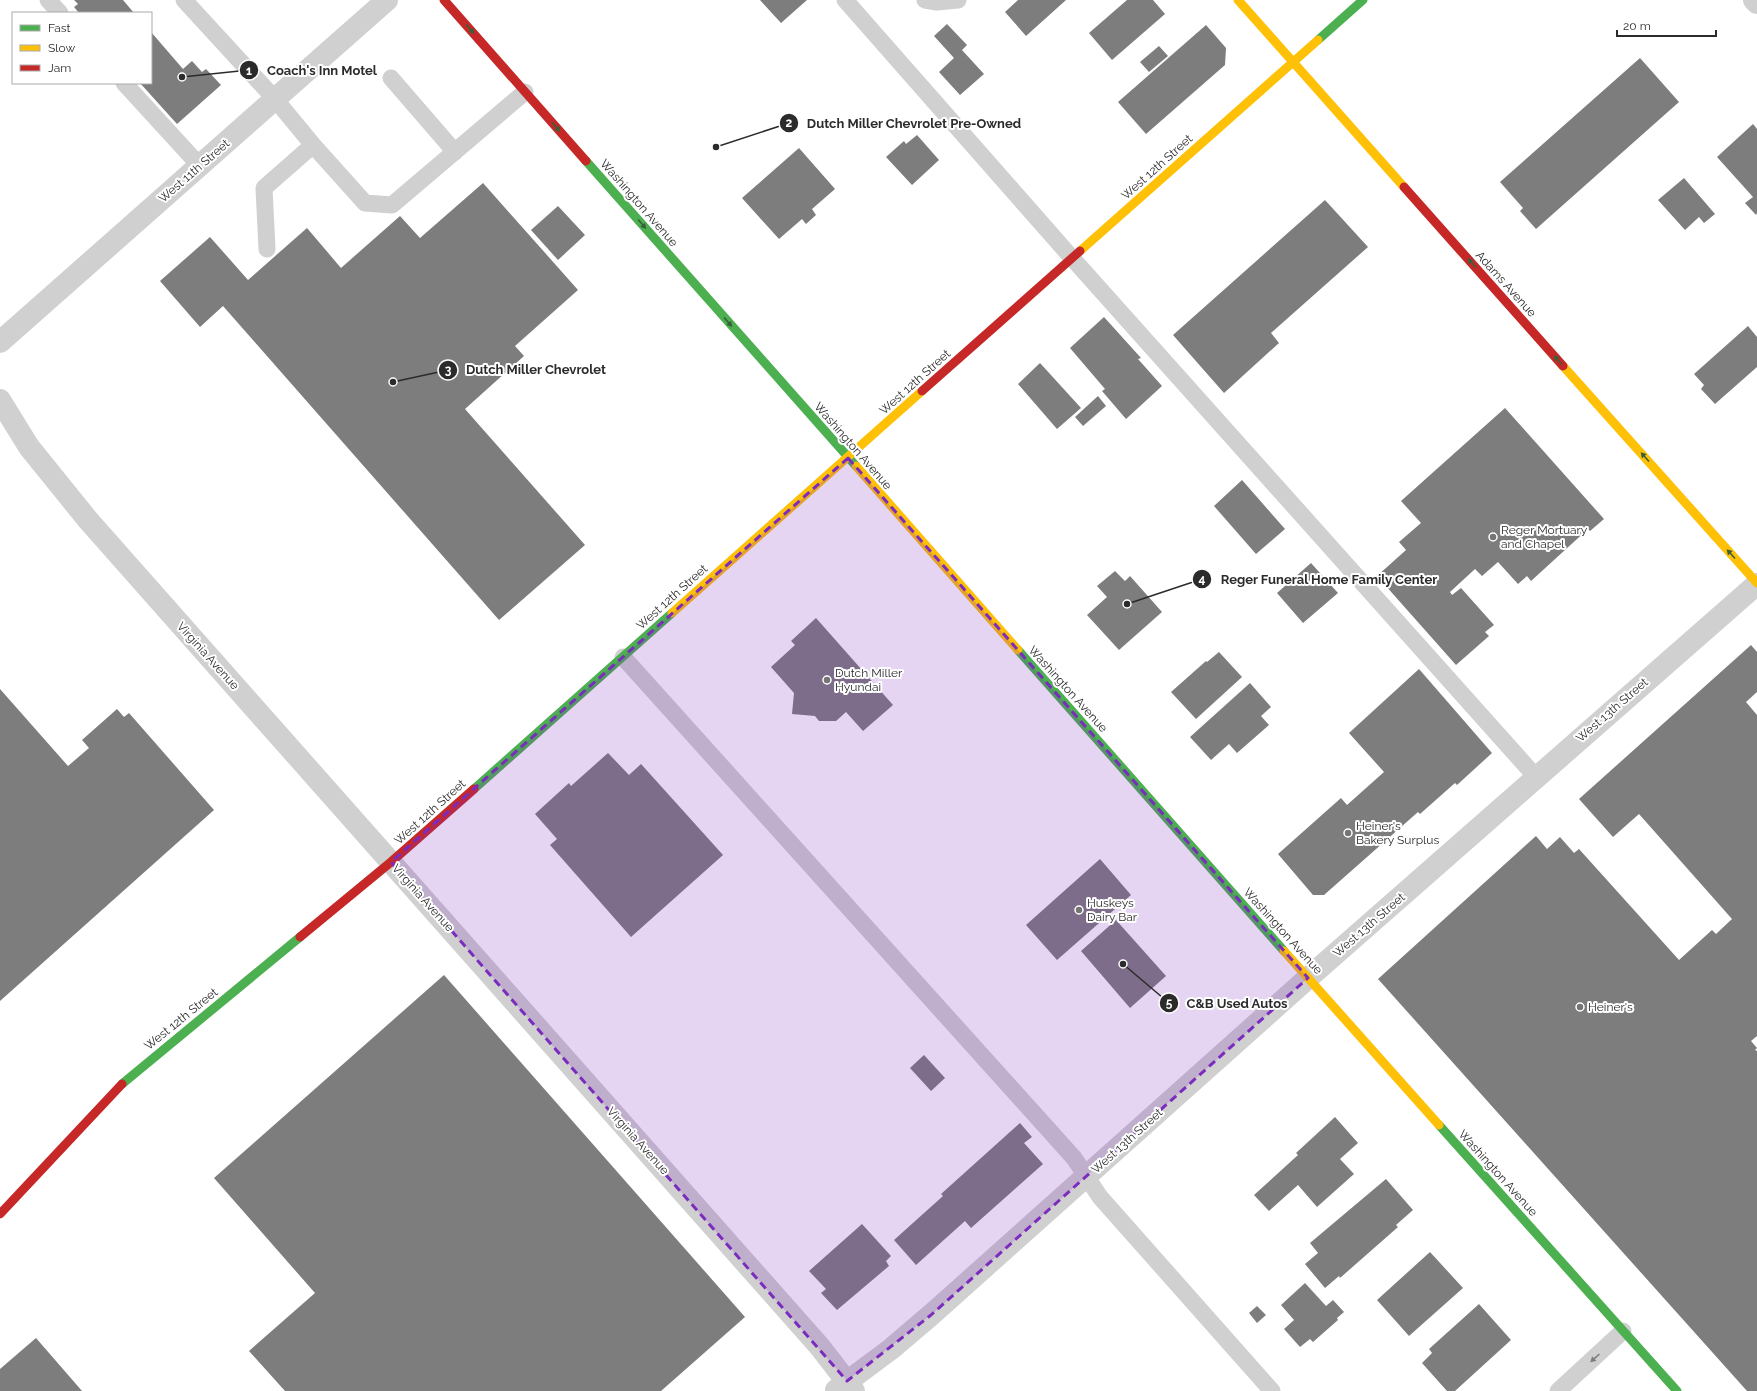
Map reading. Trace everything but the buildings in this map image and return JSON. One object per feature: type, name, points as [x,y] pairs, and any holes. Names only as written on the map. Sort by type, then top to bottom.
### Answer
[{"type":"main road","name":"Washington Avenue","points":[[444,0],[1308,978],[1677,1391]]},
{"type":"main road","name":"Adams Avenue","points":[[1238,0],[1757,583]]},
{"type":"main road","name":"West 12th Street","points":[[0,1214],[115,1090],[391,862],[848,458],[1362,0]]},
{"type":"street","name":"West 11th Street","points":[[0,342],[387,0]]},
{"type":"street","points":[[1754,0],[1757,3]]},
{"type":"street","name":"Virginia Avenue","points":[[0,400],[29,447],[88,520],[820,1347],[845,1388]]},
{"type":"street","name":"West 13th Street","points":[[845,1388],[932,1315],[1087,1178],[1308,978],[1757,583]]},
{"type":"lane","points":[[48,0],[59,12]]},
{"type":"lane","points":[[184,0],[275,99],[313,145],[365,203],[392,205],[525,92]]},
{"type":"lane","points":[[845,0],[1072,258],[1536,777]]},
{"type":"lane","points":[[925,0],[937,2],[958,0]]},
{"type":"lane","points":[[391,78],[455,152]]},
{"type":"lane","points":[[125,84],[200,166]]},
{"type":"lane","points":[[267,248],[264,188],[313,145]]},
{"type":"lane","points":[[623,657],[1074,1158],[1100,1197],[1272,1391]]},
{"type":"lane","points":[[1558,1391],[1624,1331]]},
{"type":"highlighted area","points":[[848,458],[1308,978],[931,1315],[847,1381],[391,862]]},
{"type":"traffic: fast","points":[[1318,40],[1363,0]]},
{"type":"traffic: fast","points":[[586,161],[856,466]]},
{"type":"traffic: fast","points":[[474,789],[672,613]]},
{"type":"traffic: fast","points":[[1018,650],[1284,951]]},
{"type":"traffic: fast","points":[[122,1084],[300,937]]},
{"type":"traffic: fast","points":[[1439,1125],[1677,1391]]},
{"type":"traffic: slow","points":[[1238,0],[1404,187]]},
{"type":"traffic: slow","points":[[1080,251],[1318,40]]},
{"type":"traffic: slow","points":[[1563,366],[1757,583]]},
{"type":"traffic: slow","points":[[672,613],[922,391]]},
{"type":"traffic: slow","points":[[856,466],[1018,650]]},
{"type":"traffic: slow","points":[[1284,951],[1439,1125]]},
{"type":"traffic: jam","points":[[444,0],[586,161]]},
{"type":"traffic: jam","points":[[1404,187],[1563,366]]},
{"type":"traffic: jam","points":[[922,391],[1080,251]]},
{"type":"traffic: jam","points":[[300,937],[391,862],[474,789]]},
{"type":"traffic: jam","points":[[0,1214],[122,1084]]},
{"type":"place","name":"Coach's Inn Motel","points":[[182,77]]},
{"type":"place","name":"Dutch Miller Chevrolet Pre-Owned","points":[[716,147]]},
{"type":"place","name":"Dutch Miller Chevrolet","points":[[393,382]]},
{"type":"place","name":"Reger Mortuary and Chapel","points":[[1493,537]]},
{"type":"place","name":"Reger Funeral Home Family Center","points":[[1127,604]]},
{"type":"place","name":"Dutch Miller Hyundai","points":[[827,680]]},
{"type":"place","name":"Heiner's Bakery Surplus","points":[[1348,833]]},
{"type":"place","name":"Huskeys Dairy Bar","points":[[1079,910]]},
{"type":"place","name":"C&B Used Autos","points":[[1123,964]]},
{"type":"place","name":"Heiner's","points":[[1580,1007]]}]
